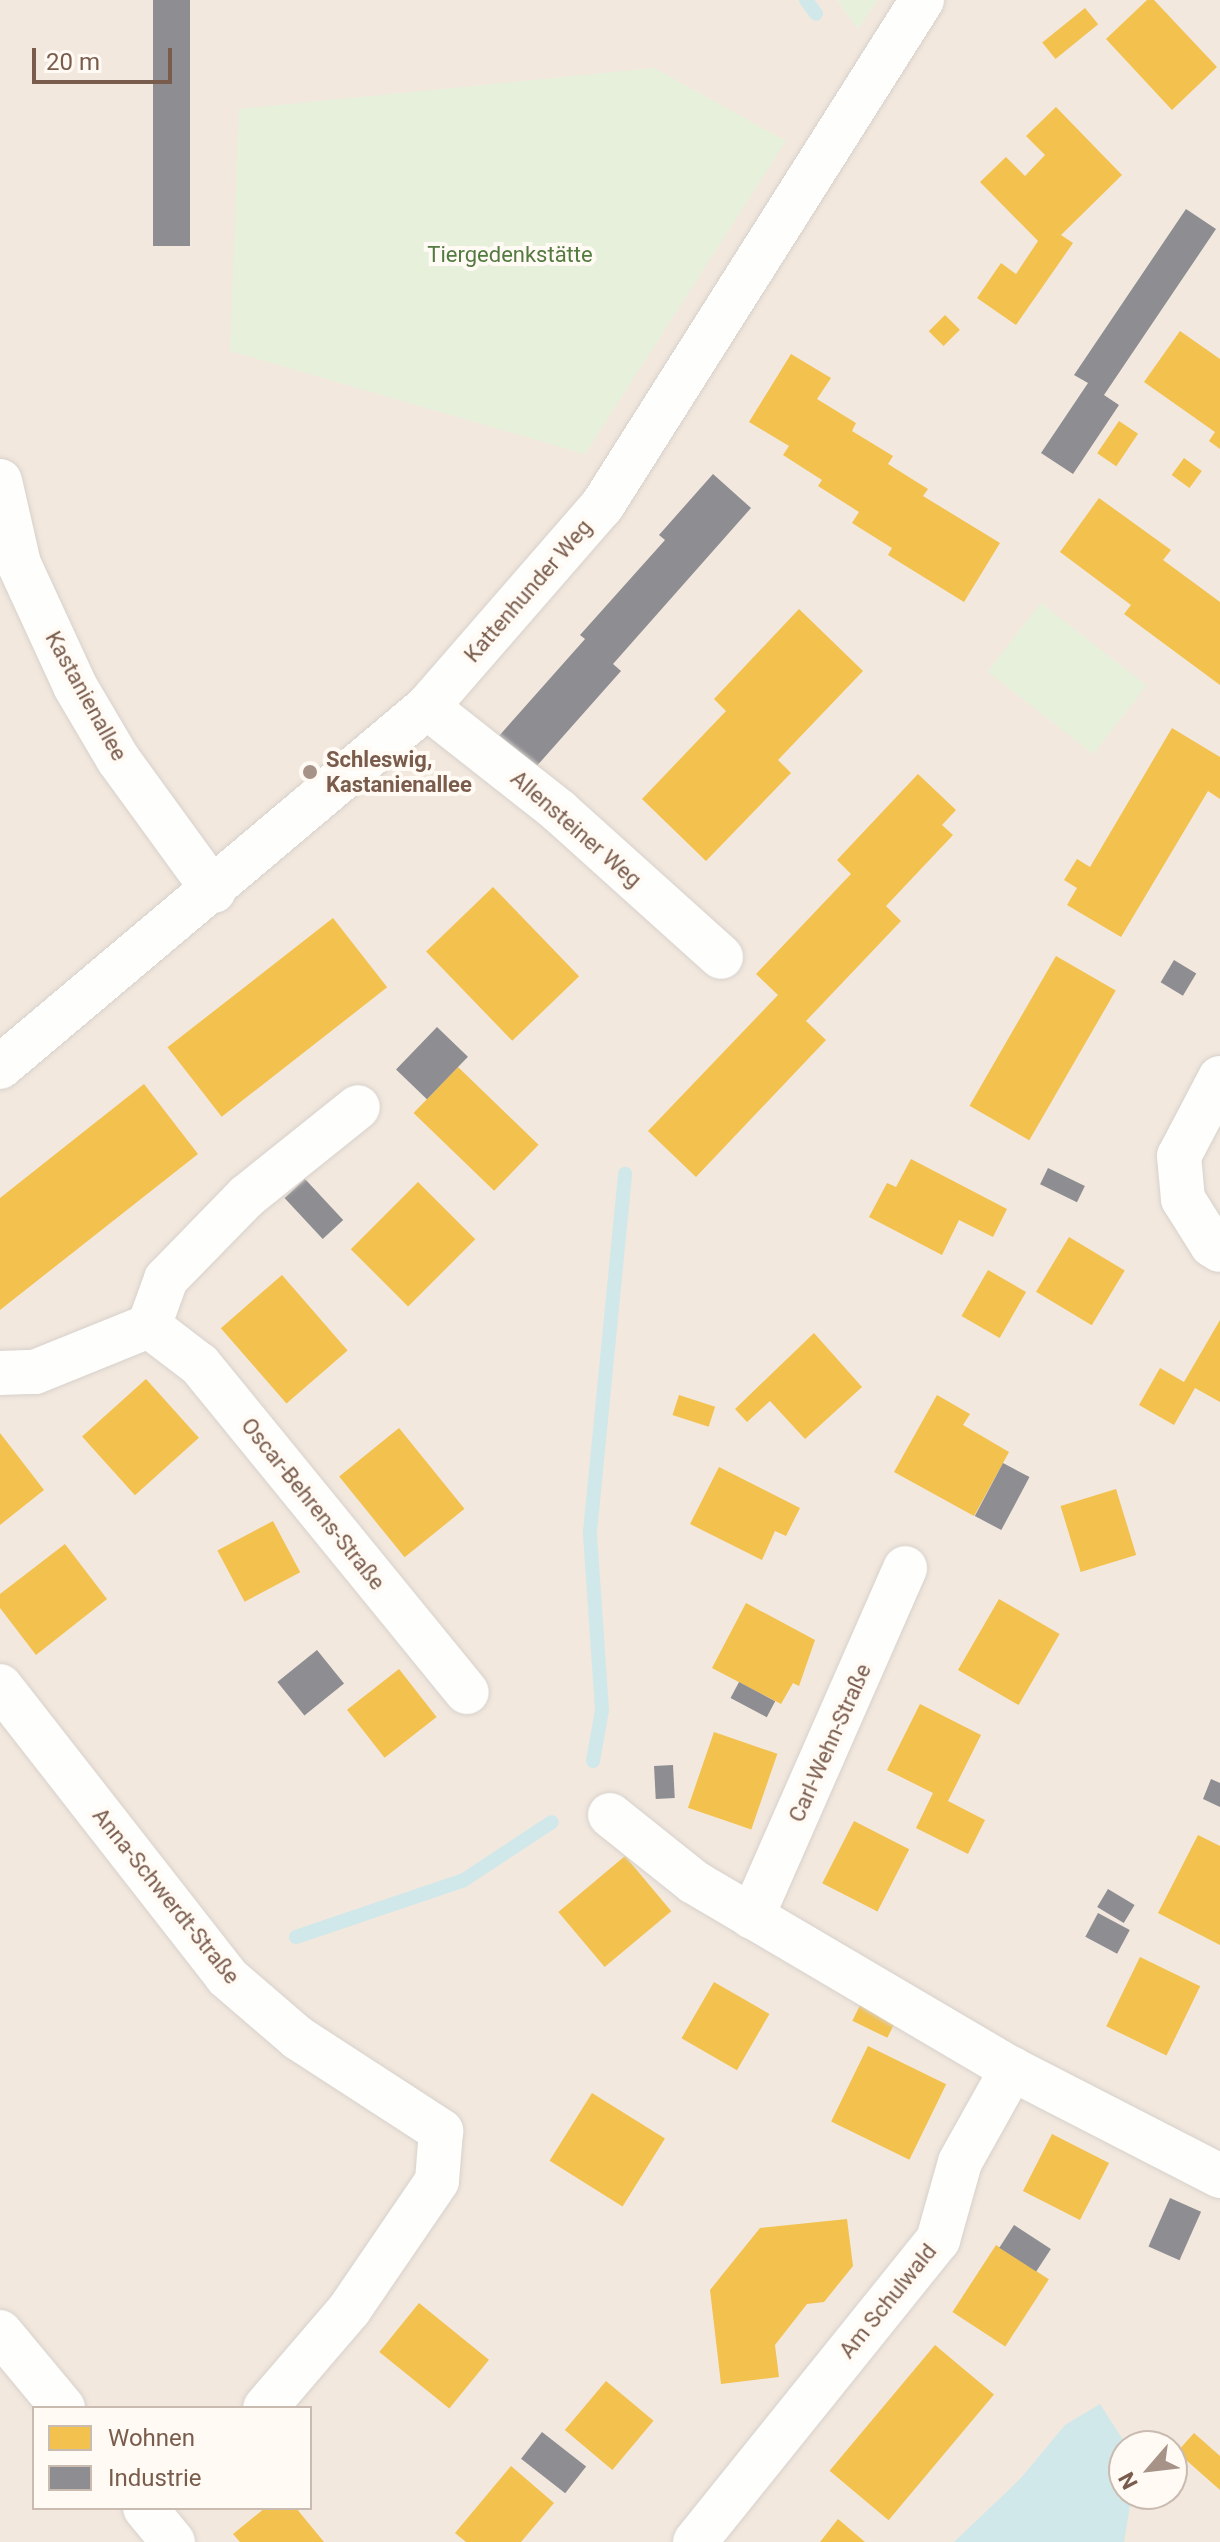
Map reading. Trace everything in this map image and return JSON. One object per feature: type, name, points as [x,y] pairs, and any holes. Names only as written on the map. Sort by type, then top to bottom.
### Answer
[{"type":"street","name":"Kattenhunder Weg","points":[[0,1067],[214,891],[427,707],[602,506],[922,0]]},
{"type":"street","name":"Kastanienallee","points":[[0,481],[19,564],[75,686],[118,759],[214,891]]},
{"type":"street","name":"Allensteiner Weg","points":[[427,707],[559,811],[721,957]]},
{"type":"street","points":[[1220,1078],[1179,1156],[1183,1199],[1212,1245],[1220,1250]]},
{"type":"street","points":[[0,1373],[35,1372],[149,1326],[166,1279],[247,1196],[358,1107]]},
{"type":"street","name":"Oscar-Behrens-Straße","points":[[149,1326],[200,1365],[467,1692]]},
{"type":"street","name":"Carl-Wehn-Straße","points":[[752,1917],[905,1568]]},
{"type":"street","name":"Anna-Schwerdt-Straße","points":[[0,1686],[227,1977],[298,2038],[441,2131],[437,2181],[349,2310],[267,2406]]},
{"type":"street","points":[[610,1815],[694,1882],[752,1917],[1012,2069],[1220,2176]]},
{"type":"street","name":"Am Schulwald","points":[[695,2542],[938,2240],[960,2162],[1012,2069]]},
{"type":"street","points":[[0,2332],[61,2406]]},
{"type":"shaded area","points":[[0,0],[837,0],[858,28],[877,0],[1220,0],[1220,2542],[0,2542]]},
{"type":"green space","points":[[837,0],[877,0],[858,29]]},
{"type":"green space","name":"Tiergedenkstätte","points":[[654,68],[786,141],[585,454],[230,351],[239,109]]},
{"type":"green space","points":[[1041,603],[1147,685],[1093,754],[987,672]]},
{"type":"water","points":[[1100,2404],[1117,2430],[1108,2430],[1108,2510],[1129,2510],[1124,2542],[954,2542],[1020,2479],[1065,2425]]},
{"type":"building: Wohnen","points":[[1147,0],[1154,0],[1217,67],[1172,110],[1106,39]]},
{"type":"building: Wohnen","points":[[1085,8],[1098,24],[1055,59],[1042,43]]},
{"type":"building: Wohnen","points":[[1056,107],[1122,175],[1061,235],[1073,243],[1016,325],[977,298],[1001,263],[1016,274],[1038,241],[980,182],[1006,157],[1025,176],[1045,155],[1026,136]]},
{"type":"building: Wohnen","points":[[945,315],[960,330],[944,346],[929,331]]},
{"type":"building: Wohnen","points":[[1180,331],[1220,359],[1220,449],[1209,441],[1215,432],[1144,382]]},
{"type":"building: Wohnen","points":[[791,354],[831,378],[817,399],[856,423],[852,431],[893,456],[888,464],[928,489],[923,496],[1000,543],[964,602],[888,555],[892,548],[852,523],[859,512],[818,486],[822,480],[783,455],[789,446],[749,422]]},
{"type":"building: Wohnen","points":[[1119,421],[1138,434],[1116,466],[1097,453]]},
{"type":"building: Wohnen","points":[[1184,458],[1202,471],[1189,488],[1172,475]]},
{"type":"building: Wohnen","points":[[1099,498],[1171,550],[1163,560],[1220,602],[1220,685],[1124,614],[1131,605],[1060,552]]},
{"type":"building: Wohnen","points":[[799,609],[863,671],[778,760],[791,773],[706,861],[642,799],[726,711],[714,699]]},
{"type":"building: Wohnen","points":[[1172,728],[1220,757],[1220,799],[1208,791],[1121,937],[1067,905],[1077,888],[1064,880],[1077,859],[1090,867]]},
{"type":"building: Wohnen","points":[[918,774],[956,810],[942,825],[953,835],[886,906],[901,921],[806,1021],[826,1040],[696,1177],[648,1131],[778,995],[756,974],[851,874],[837,860]]},
{"type":"building: Wohnen","points":[[493,887],[579,976],[512,1041],[426,952]]},
{"type":"building: Wohnen","points":[[333,918],[387,987],[222,1117],[168,1047]]},
{"type":"building: Wohnen","points":[[1056,956],[1116,991],[1029,1140],[970,1106]]},
{"type":"building: Wohnen","points":[[458,1067],[539,1145],[494,1191],[414,1113]]},
{"type":"building: Wohnen","points":[[144,1084],[198,1154],[0,1310],[0,1198]]},
{"type":"building: Wohnen","points":[[911,1159],[1007,1209],[993,1237],[959,1220],[942,1255],[869,1217],[887,1183],[896,1187]]},
{"type":"building: Wohnen","points":[[418,1182],[475,1239],[408,1306],[351,1249]]},
{"type":"building: Wohnen","points":[[1069,1237],[1125,1270],[1092,1325],[1036,1292]]},
{"type":"building: Wohnen","points":[[988,1270],[1026,1292],[1000,1338],[962,1316]]},
{"type":"building: Wohnen","points":[[282,1275],[348,1350],[286,1404],[221,1328]]},
{"type":"building: Wohnen","points":[[1220,1320],[1220,1402],[1195,1388],[1174,1425],[1139,1405],[1160,1368],[1184,1382]]},
{"type":"building: Wohnen","points":[[814,1333],[862,1387],[805,1439],[770,1401],[747,1422],[735,1409]]},
{"type":"building: Wohnen","points":[[146,1379],[199,1438],[135,1495],[82,1437]]},
{"type":"building: Wohnen","points":[[679,1395],[715,1407],[709,1427],[673,1415]]},
{"type":"building: Wohnen","points":[[937,1395],[970,1414],[963,1425],[1009,1452],[974,1516],[894,1472]]},
{"type":"building: Wohnen","points":[[399,1428],[464,1509],[405,1557],[339,1476]]},
{"type":"building: Wohnen","points":[[0,1433],[44,1490],[0,1525]]},
{"type":"building: Wohnen","points":[[719,1467],[800,1508],[786,1536],[775,1531],[762,1560],[690,1524]]},
{"type":"building: Wohnen","points":[[1116,1489],[1136,1555],[1081,1572],[1061,1506]]},
{"type":"building: Wohnen","points":[[273,1521],[300,1572],[245,1602],[217,1551]]},
{"type":"building: Wohnen","points":[[65,1544],[107,1599],[36,1655],[0,1608],[0,1594]]},
{"type":"building: Wohnen","points":[[999,1599],[1060,1634],[1019,1705],[958,1670]]},
{"type":"building: Wohnen","points":[[746,1603],[815,1640],[799,1686],[793,1683],[781,1704],[712,1668]]},
{"type":"building: Wohnen","points":[[399,1669],[437,1717],[385,1758],[347,1710]]},
{"type":"building: Wohnen","points":[[920,1704],[981,1735],[948,1801],[985,1820],[968,1854],[916,1828],[933,1793],[887,1770]]},
{"type":"building: Wohnen","points":[[714,1732],[777,1754],[751,1829],[688,1808]]},
{"type":"building: Wohnen","points":[[854,1821],[909,1849],[877,1912],[822,1883]]},
{"type":"building: Wohnen","points":[[1198,1835],[1220,1846],[1220,1945],[1158,1913]]},
{"type":"building: Wohnen","points":[[625,1856],[671,1911],[605,1967],[558,1912]]},
{"type":"building: Wohnen","points":[[1140,1957],[1200,1986],[1166,2056],[1106,2026]]},
{"type":"building: Wohnen","points":[[714,1982],[769,2014],[737,2070],[682,2038]]},
{"type":"building: Wohnen","points":[[862,2001],[897,2018],[887,2038],[852,2021]]},
{"type":"building: Wohnen","points":[[868,2046],[946,2084],[909,2160],[831,2121]]},
{"type":"building: Wohnen","points":[[592,2093],[665,2139],[623,2206],[550,2161]]},
{"type":"building: Wohnen","points":[[1052,2134],[1109,2163],[1080,2220],[1023,2191]]},
{"type":"building: Wohnen","points":[[847,2219],[853,2266],[824,2302],[807,2304],[775,2345],[779,2377],[721,2384],[710,2290],[760,2228]]},
{"type":"building: Wohnen","points":[[996,2245],[1049,2279],[1005,2346],[952,2312]]},
{"type":"building: Wohnen","points":[[419,2303],[489,2360],[449,2409],[379,2352]]},
{"type":"building: Wohnen","points":[[935,2345],[994,2394],[889,2520],[830,2471]]},
{"type":"building: Wohnen","points":[[606,2381],[653,2421],[612,2470],[565,2430]]},
{"type":"building: Wohnen","points":[[1194,2433],[1220,2456],[1220,2490],[1188,2462],[1188,2440]]},
{"type":"building: Wohnen","points":[[511,2466],[554,2503],[521,2542],[466,2542],[455,2533]]},
{"type":"building: Wohnen","points":[[263,2510],[298,2510],[324,2542],[240,2542],[233,2534]]},
{"type":"building: Wohnen","points":[[838,2519],[865,2542],[820,2542]]},
{"type":"building: Industrie","points":[[153,0],[190,0],[190,246],[153,246]]},
{"type":"building: Industrie","points":[[1186,209],[1216,229],[1104,395],[1119,405],[1073,474],[1041,453],[1088,383],[1074,375]]},
{"type":"building: Industrie","points":[[713,474],[751,508],[613,664],[621,671],[535,768],[499,736],[585,639],[580,635],[665,540],[659,535]]},
{"type":"building: Industrie","points":[[1174,960],[1196,973],[1183,996],[1161,982]]},
{"type":"building: Industrie","points":[[437,1027],[468,1057],[427,1099],[396,1069]]},
{"type":"building: Industrie","points":[[1048,1168],[1085,1186],[1077,1202],[1040,1184]]},
{"type":"building: Industrie","points":[[305,1179],[343,1220],[323,1239],[285,1198]]},
{"type":"building: Industrie","points":[[1003,1463],[1029,1477],[1001,1530],[975,1516]]},
{"type":"building: Industrie","points":[[317,1650],[344,1683],[304,1716],[277,1682]]},
{"type":"building: Industrie","points":[[739,1682],[775,1701],[767,1717],[731,1698]]},
{"type":"building: Industrie","points":[[673,1765],[675,1798],[656,1799],[654,1766]]},
{"type":"building: Industrie","points":[[1211,1779],[1220,1783],[1220,1807],[1203,1799]]},
{"type":"building: Industrie","points":[[1108,1889],[1135,1905],[1124,1923],[1097,1907]]},
{"type":"building: Industrie","points":[[1098,1913],[1130,1930],[1117,1954],[1085,1937]]},
{"type":"building: Industrie","points":[[1170,2198],[1201,2212],[1180,2260],[1148,2246]]},
{"type":"building: Industrie","points":[[1014,2225],[1051,2249],[1036,2272],[999,2248]]},
{"type":"building: Industrie","points":[[542,2432],[586,2466],[565,2493],[521,2459]]},
{"type":"waterway","points":[[806,0],[816,14]]},
{"type":"waterway","points":[[593,1761],[602,1710],[590,1532],[625,1174]]},
{"type":"waterway","points":[[296,1937],[464,1880],[552,1822]]},
{"type":"place","name":"Schleswig, Kastanienallee","points":[[310,772]]}]
